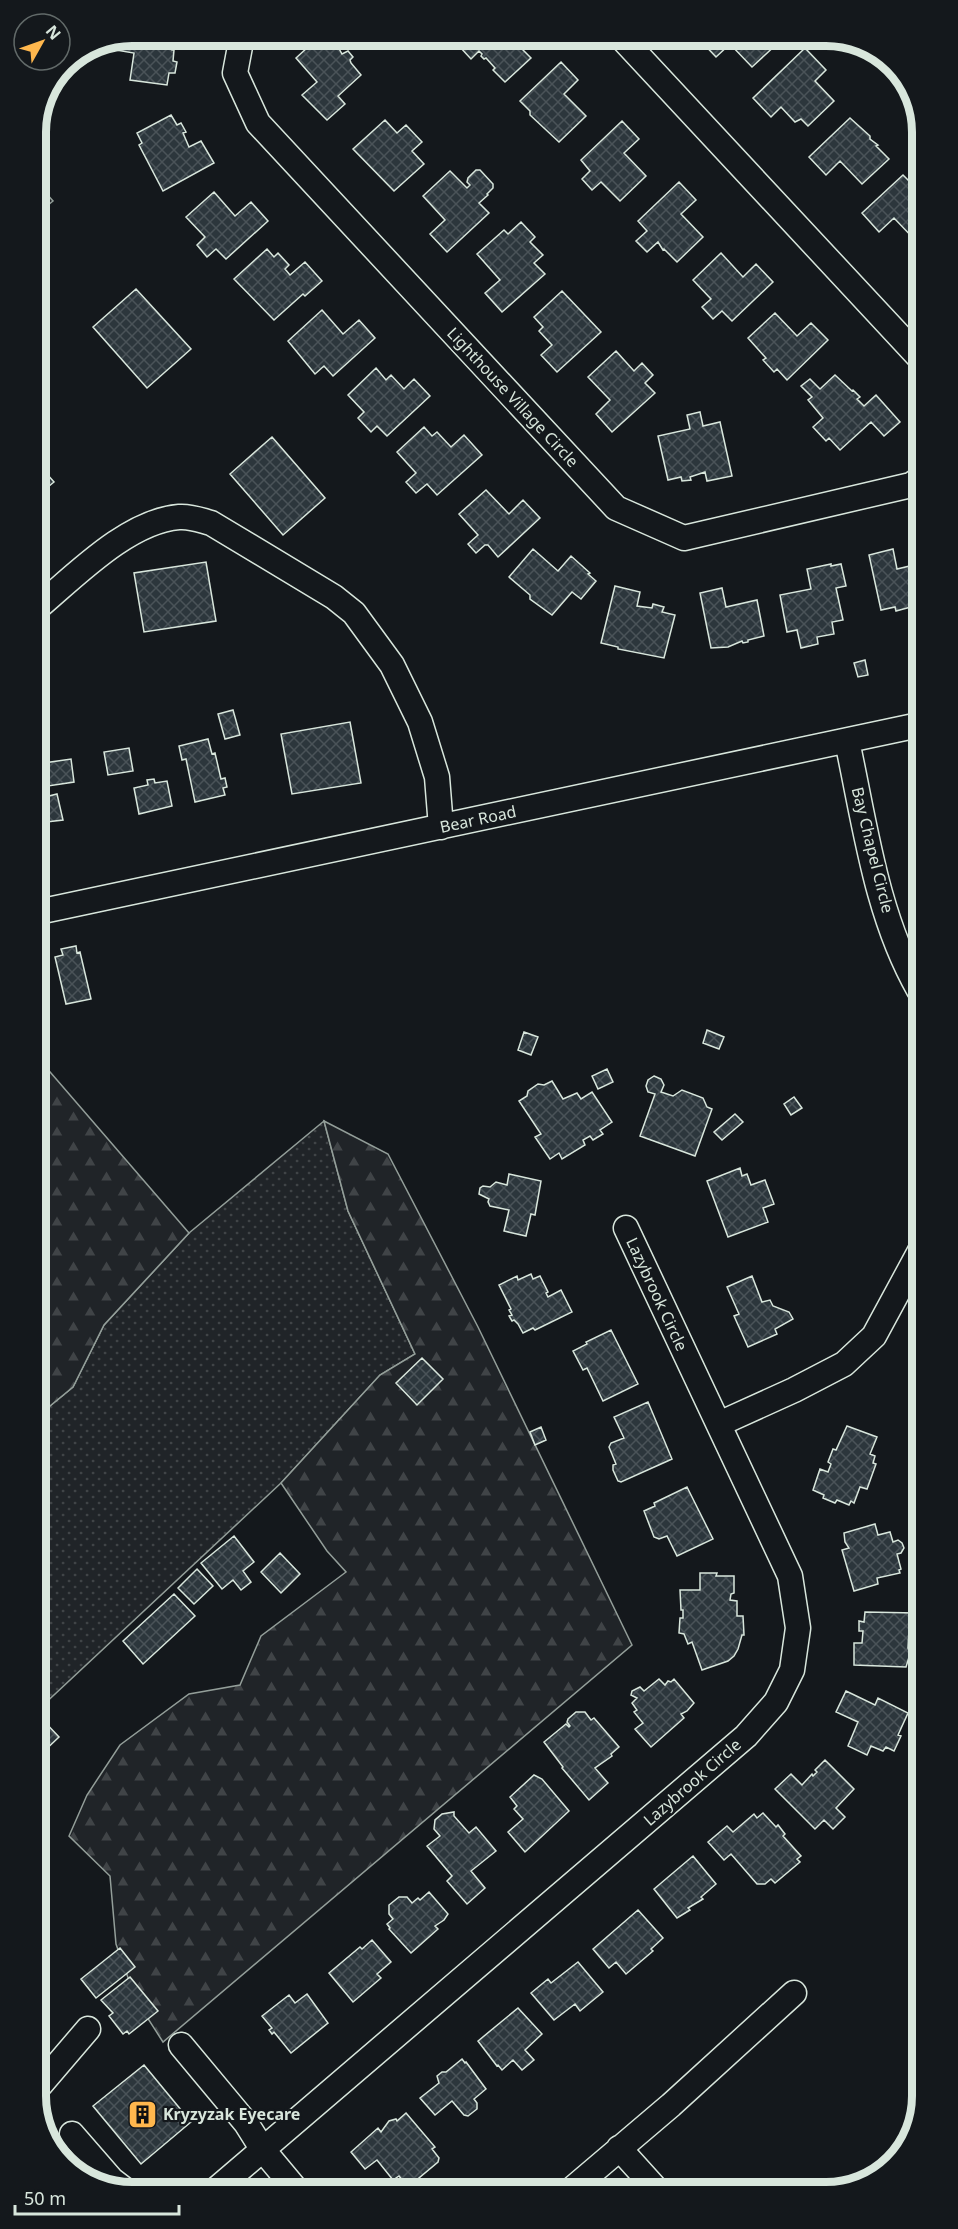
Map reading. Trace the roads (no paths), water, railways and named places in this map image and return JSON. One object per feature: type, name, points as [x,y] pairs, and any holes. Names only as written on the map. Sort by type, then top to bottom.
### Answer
[{"type":"street","name":"Lighthouse Village Circle","points":[[240,46],[235,73],[258,123],[616,508],[684,538],[912,484]]},
{"type":"street","points":[[630,47],[912,350]]},
{"type":"street","points":[[47,600],[120,539],[160,521],[179,517],[211,523],[334,597],[360,622],[392,665],[420,722],[438,777],[441,827]]},
{"type":"street","name":"Bear Road","points":[[47,910],[912,727]]},
{"type":"street","name":"Bay Chapel Circle","points":[[847,741],[879,889],[912,977]]},
{"type":"street","name":"Lazybrook Circle","points":[[225,2182],[746,1736],[776,1702],[792,1670],[798,1628],[790,1576],[626,1228]]},
{"type":"street","points":[[719,1424],[794,1390],[844,1364],[874,1336],[912,1266]]},
{"type":"street","points":[[580,2182],[671,2105],[794,1993]]},
{"type":"street","points":[[46,2078],[88,2029]]},
{"type":"street","points":[[181,2045],[246,2123],[263,2150],[290,2182]]},
{"type":"street","points":[[72,2134],[112,2180]]},
{"type":"street","points":[[618,2148],[650,2182]]},
{"type":"place","name":"Kryzyzak Eyecare","points":[[142,2114]]}]
